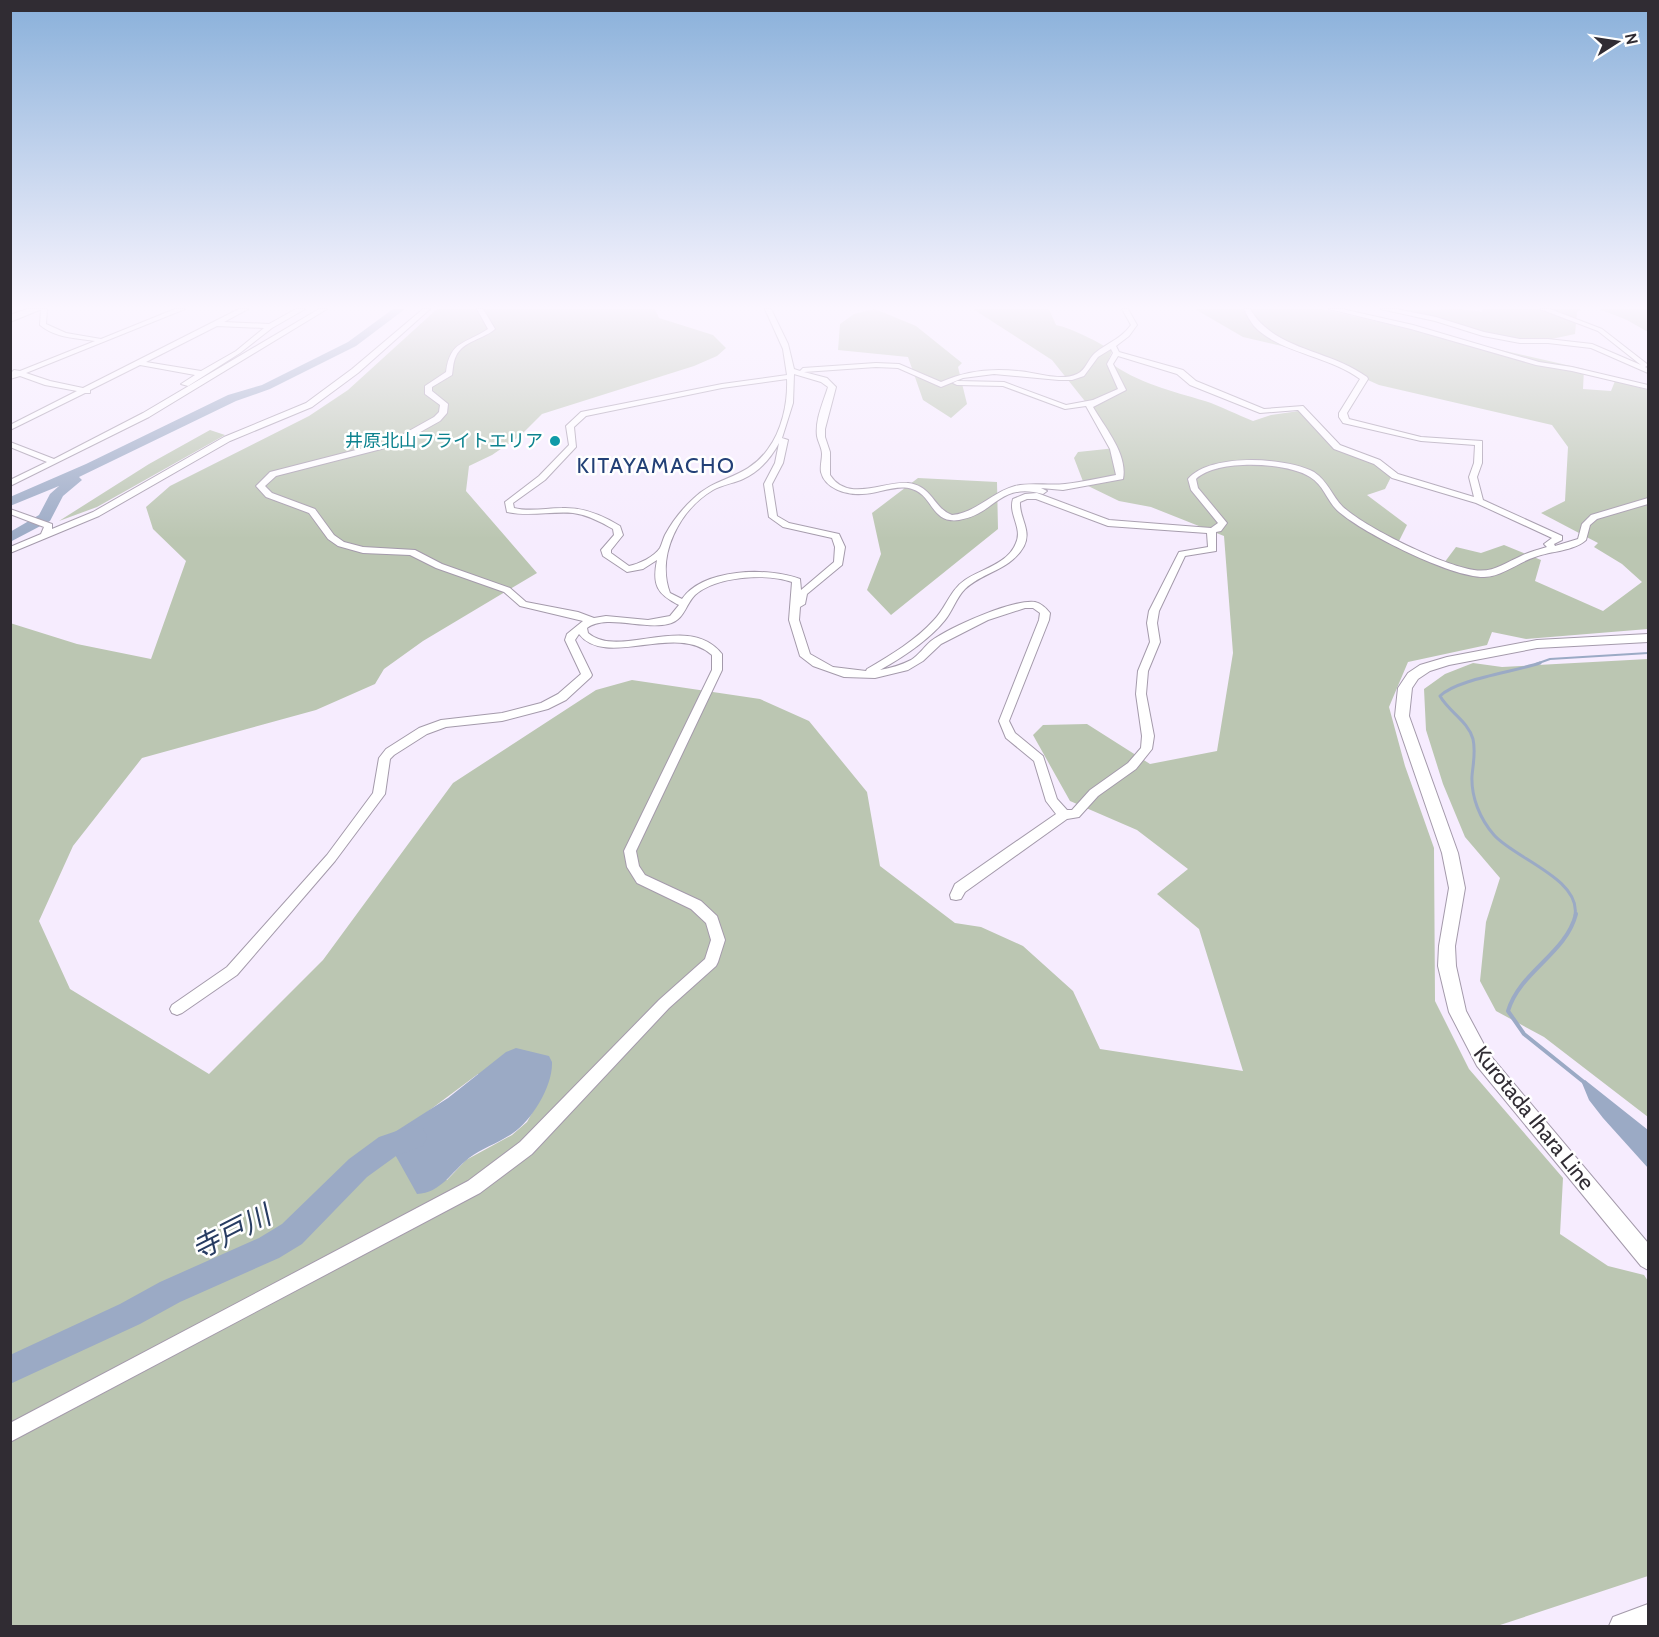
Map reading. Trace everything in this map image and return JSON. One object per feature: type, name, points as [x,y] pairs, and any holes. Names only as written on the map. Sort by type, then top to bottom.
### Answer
[{"type":"main road","name":"Kurotada Ihara Line","points":[[1648,638],[1537,644],[1447,660],[1425,668],[1413,676],[1406,688],[1402,708],[1408,736],[1450,853],[1455,876],[1457,888],[1447,946],[1447,966],[1458,1012],[1483,1060],[1648,1259]]},
{"type":"main road","points":[[1622,1626],[1648,1617]]},
{"type":"street","points":[[60,385],[87,391]]},
{"type":"street","points":[[10,428],[98,385]]},
{"type":"street","points":[[146,415],[163,401],[159,399],[182,385]]},
{"type":"street","points":[[10,482],[146,415],[198,385]]},
{"type":"street","points":[[10,550],[46,530],[96,514],[227,439],[309,405],[336,385]]},
{"type":"street","points":[[430,385],[428,392],[444,404],[443,414],[437,419],[394,443],[273,474],[260,486],[269,495],[312,511],[331,537],[341,544],[363,550],[412,552],[439,566],[507,590],[523,604],[578,615],[593,621],[660,622],[679,615],[684,604],[696,590],[712,582],[763,574],[783,576],[797,581],[793,610],[805,656],[810,661],[833,672],[883,672],[916,661],[935,643],[994,614],[1031,604],[1039,607],[1045,613],[1044,620],[1004,722],[1010,735],[1039,759],[1052,801],[1064,815]]},
{"type":"street","points":[[663,551],[640,567],[627,569],[606,554],[606,550],[619,535],[617,528],[610,524],[575,511],[523,513],[510,510],[509,502],[512,497],[542,478],[573,445],[570,426],[584,414],[725,385]]},
{"type":"street","points":[[684,604],[666,595],[661,586],[660,567],[663,551],[680,516],[711,488],[750,472],[773,451],[785,423],[789,385]]},
{"type":"street","points":[[830,385],[832,387],[824,405],[821,437],[825,448],[825,473],[828,480],[840,487],[864,492],[899,484],[913,486],[925,492],[938,512],[955,518],[972,512],[1005,490],[1041,485],[1063,487],[1120,477],[1120,465],[1114,447],[1089,407],[1122,390],[1120,385]]},
{"type":"street","points":[[1008,385],[1062,406],[1095,402]]},
{"type":"street","points":[[1199,385],[1263,411],[1300,408],[1337,447],[1368,458],[1395,476],[1479,501],[1556,535],[1559,540],[1548,544],[1554,549]]},
{"type":"street","points":[[1360,385],[1343,413],[1342,417],[1346,421],[1421,439],[1479,443],[1478,463],[1473,477],[1479,501]]},
{"type":"street","points":[[781,435],[783,437],[782,452],[768,490],[773,517],[786,525],[836,536],[840,548],[839,564],[803,593],[798,610],[793,610]]},
{"type":"street","points":[[51,461],[94,437]]},
{"type":"street","points":[[10,444],[51,461]]},
{"type":"street","points":[[867,673],[892,658],[927,631],[944,615],[954,594],[967,583],[1011,558],[1023,533],[1024,526],[1015,505],[1020,498],[1042,497],[1103,521],[1160,529],[1211,531],[1218,530],[1222,523],[1194,488],[1194,475],[1209,467],[1264,464],[1297,468],[1325,483],[1335,503],[1352,518],[1465,572],[1498,573],[1526,557],[1582,540],[1586,524],[1594,517],[1648,501]]},
{"type":"street","points":[[1028,488],[1055,495],[1103,521]]},
{"type":"street","points":[[10,511],[46,530]]},
{"type":"street","points":[[956,895],[960,888],[1064,815],[1075,814],[1094,793],[1132,766],[1146,749],[1148,736],[1141,694],[1143,671],[1155,642],[1152,623],[1154,611],[1172,569],[1182,554],[1213,549],[1211,531]]},
{"type":"street","points":[[177,1009],[232,971],[331,858],[379,794],[384,763],[390,752],[414,735],[446,723],[523,713],[562,697],[587,675],[570,640],[571,636],[593,621]]},
{"type":"street","points":[[10,1433],[474,1187],[526,1148],[664,1004],[711,962],[718,940],[712,920],[696,905],[641,879],[633,867],[630,851],[717,670],[717,654],[707,644],[686,639],[602,644],[590,640],[583,633],[582,628]]},
{"type":"green space","points":[[353,385],[633,385],[542,414],[520,436],[492,455],[469,466],[466,491],[537,573],[423,641],[384,669],[375,684],[316,710],[142,758],[73,846],[39,921],[70,989],[209,1074],[323,960],[453,783],[596,690],[632,680],[760,699],[809,721],[867,792],[880,866],[955,923],[981,927],[1023,946],[1073,991],[1100,1049],[1243,1071],[1199,929],[1157,894],[1188,869],[1137,830],[1070,801],[1033,735],[1043,725],[1087,724],[1150,764],[1217,751],[1233,653],[1224,536],[1151,507],[1119,501],[1084,484],[1074,458],[1078,452],[1116,448],[1108,430],[1072,385],[1154,385],[1211,403],[1253,421],[1271,415],[1299,411],[1333,447],[1369,460],[1391,477],[1385,489],[1367,495],[1407,525],[1397,545],[1441,567],[1456,547],[1481,553],[1504,545],[1541,560],[1535,581],[1603,611],[1642,582],[1622,564],[1594,547],[1598,543],[1541,513],[1565,501],[1568,447],[1552,425],[1381,385],[1583,385],[1583,389],[1611,391],[1613,385],[1631,385],[1648,390],[1648,629],[1526,639],[1492,632],[1487,645],[1408,662],[1389,707],[1405,766],[1434,848],[1435,1001],[1469,1069],[1563,1178],[1560,1234],[1608,1266],[1644,1275],[1648,1281],[1648,1576],[1497,1626],[11,1626],[10,623],[77,644],[151,659],[186,561],[153,529],[146,507],[170,486],[309,416]],"holes":[[[478,1074],[541,1097],[527,1122],[512,1135],[466,1160],[447,1180],[393,1151],[388,1142],[390,1135],[415,1121]]]},
{"type":"green space","points":[[918,385],[962,385],[967,404],[951,418],[923,400]]},
{"type":"green space","points":[[210,430],[225,435],[97,507],[59,521],[149,464]]},
{"type":"green space","points":[[918,478],[997,482],[998,529],[891,615],[867,590],[881,554],[872,513]]},
{"type":"green space","points":[[1648,659],[1648,1117],[1544,1037],[1496,1011],[1480,981],[1486,922],[1500,878],[1465,837],[1443,784],[1426,730],[1424,689],[1445,674],[1473,663],[1502,667]]},
{"type":"water","points":[[516,1048],[549,1056],[552,1062],[545,1092],[534,1111],[513,1133],[469,1158],[439,1186],[417,1194],[388,1142],[390,1135],[448,1098],[506,1052]]},
{"type":"water","points":[[1585,1080],[1648,1130],[1648,1168],[1589,1100],[1582,1083]]},
{"type":"waterway","points":[[10,502],[91,467],[232,398],[269,385]]},
{"type":"waterway","points":[[10,538],[45,518],[57,494],[75,480]]},
{"type":"waterway","points":[[1536,664],[1550,659],[1648,653]]},
{"type":"waterway","points":[[1536,664],[1540,663]]},
{"type":"waterway","points":[[1536,664],[1472,680],[1440,696],[1471,733],[1474,753],[1473,792],[1477,807],[1485,822],[1503,844],[1544,870],[1568,891],[1574,902],[1575,915]]},
{"type":"waterway","points":[[1576,914],[1563,940],[1522,985],[1508,1011],[1524,1034],[1585,1083]]},
{"type":"waterway","name":"寺戸川","points":[[10,1370],[130,1314],[170,1292],[269,1248],[292,1234],[358,1168],[388,1146],[414,1137]]},
{"type":"place","name":"井原北山フライトエリア","points":[[555,441]]},
{"type":"district","name":"KITAYAMACHO","points":[[656,465]]}]
